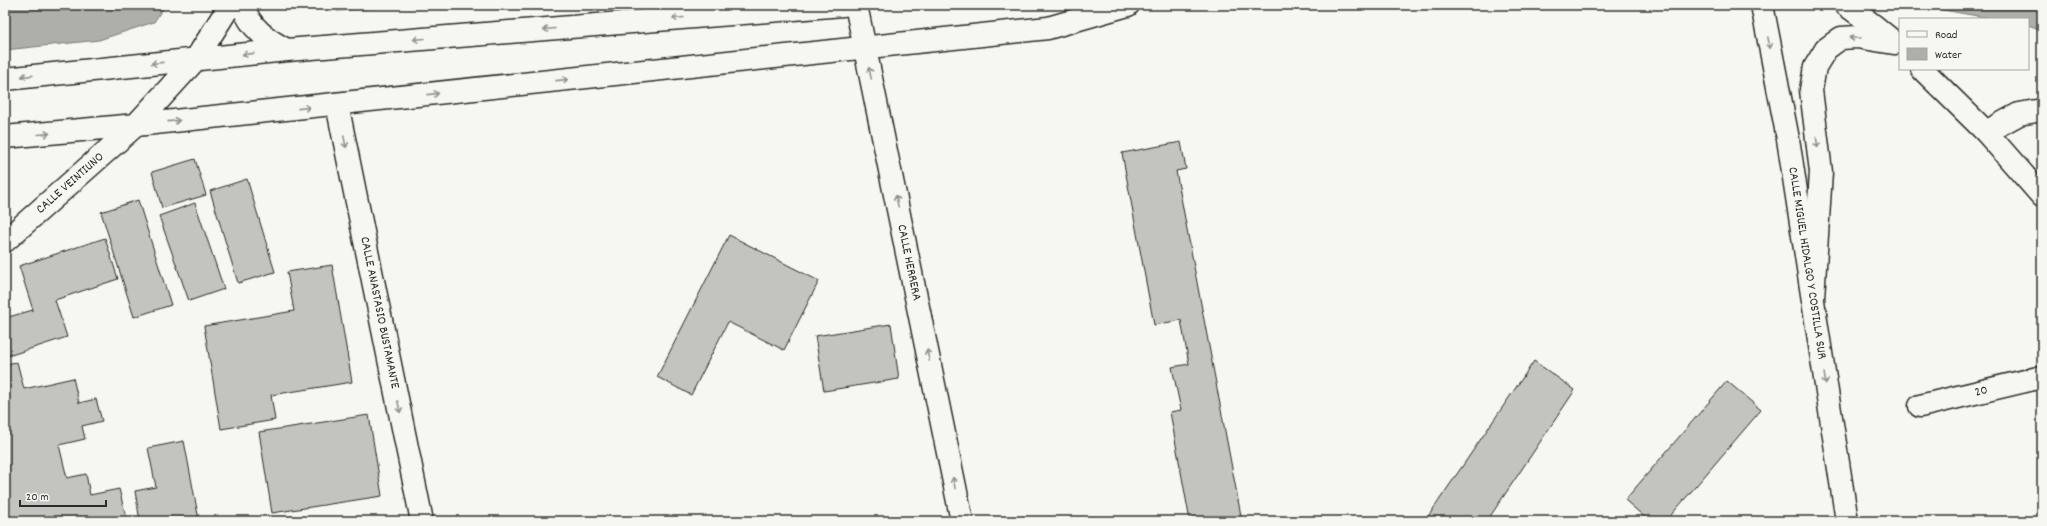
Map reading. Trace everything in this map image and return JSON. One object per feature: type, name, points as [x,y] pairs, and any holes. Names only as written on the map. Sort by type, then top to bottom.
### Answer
[{"type":"main road","name":"CALLE VEINTIUNO","points":[[5,241],[136,125],[196,59],[230,5]]},
{"type":"main road","points":[[243,5],[246,15],[258,31],[272,43],[287,50]]},
{"type":"main road","points":[[5,79],[287,50],[843,5]]},
{"type":"main road","name":"CALLE HERRERA","points":[[856,5],[962,521]]},
{"type":"main road","points":[[5,137],[337,104],[1048,28],[1128,5]]},
{"type":"main road","name":"CALLE MIGUEL HIDALGO Y COSTILLA SUR","points":[[1762,5],[1788,139],[1847,521]]},
{"type":"main road","points":[[1846,5],[1897,45]]},
{"type":"main road","points":[[1812,298],[1821,172],[1811,90],[1815,67],[1826,49],[1841,38],[1857,37],[1897,45]]},
{"type":"main road","points":[[1923,70],[1986,132],[2042,196]]},
{"type":"main road","name":"CALLE ANASTASIO BUSTAMANTE","points":[[337,104],[422,521]]},
{"type":"main road","points":[[1986,132],[2019,114],[2042,110]]},
{"type":"main road","name":"20","points":[[1920,406],[2042,377]]},
{"type":"water","points":[[5,5],[165,5],[154,22],[99,40],[5,50]]},
{"type":"water","points":[[333,5],[406,5],[337,11]]},
{"type":"water","points":[[1914,5],[2042,5],[2042,30],[2029,25],[2029,18],[1989,18]]},
{"type":"building","points":[[1181,142],[1186,169],[1176,171],[1242,521],[1190,521],[1170,412],[1181,410],[1172,367],[1189,364],[1181,320],[1154,325],[1122,153]]},
{"type":"building","points":[[195,159],[206,195],[162,208],[152,172]]},
{"type":"building","points":[[247,179],[275,272],[238,283],[210,191]]},
{"type":"building","points":[[138,200],[171,305],[134,317],[101,212]]},
{"type":"building","points":[[195,203],[224,289],[189,301],[159,216]]},
{"type":"building","points":[[729,235],[819,281],[784,350],[728,322],[691,395],[657,377]]},
{"type":"building","points":[[105,238],[118,279],[55,300],[67,337],[5,357],[5,318],[33,310],[19,266]]},
{"type":"building","points":[[332,265],[352,382],[271,395],[275,420],[221,429],[204,326],[294,311],[287,272]]},
{"type":"building","points":[[891,324],[899,379],[824,391],[815,336]]},
{"type":"building","points":[[1534,361],[1575,390],[1487,521],[1425,521]]},
{"type":"building","points":[[17,362],[24,389],[73,378],[79,403],[96,399],[102,421],[82,426],[85,439],[59,445],[67,478],[86,474],[90,495],[119,489],[127,521],[5,521],[5,364]]},
{"type":"building","points":[[1727,381],[1761,410],[1666,521],[1649,521],[1625,500]]},
{"type":"building","points":[[369,415],[382,496],[272,513],[259,432]]},
{"type":"building","points":[[184,441],[199,520],[160,521],[159,519],[140,521],[135,491],[156,487],[148,448]]}]
